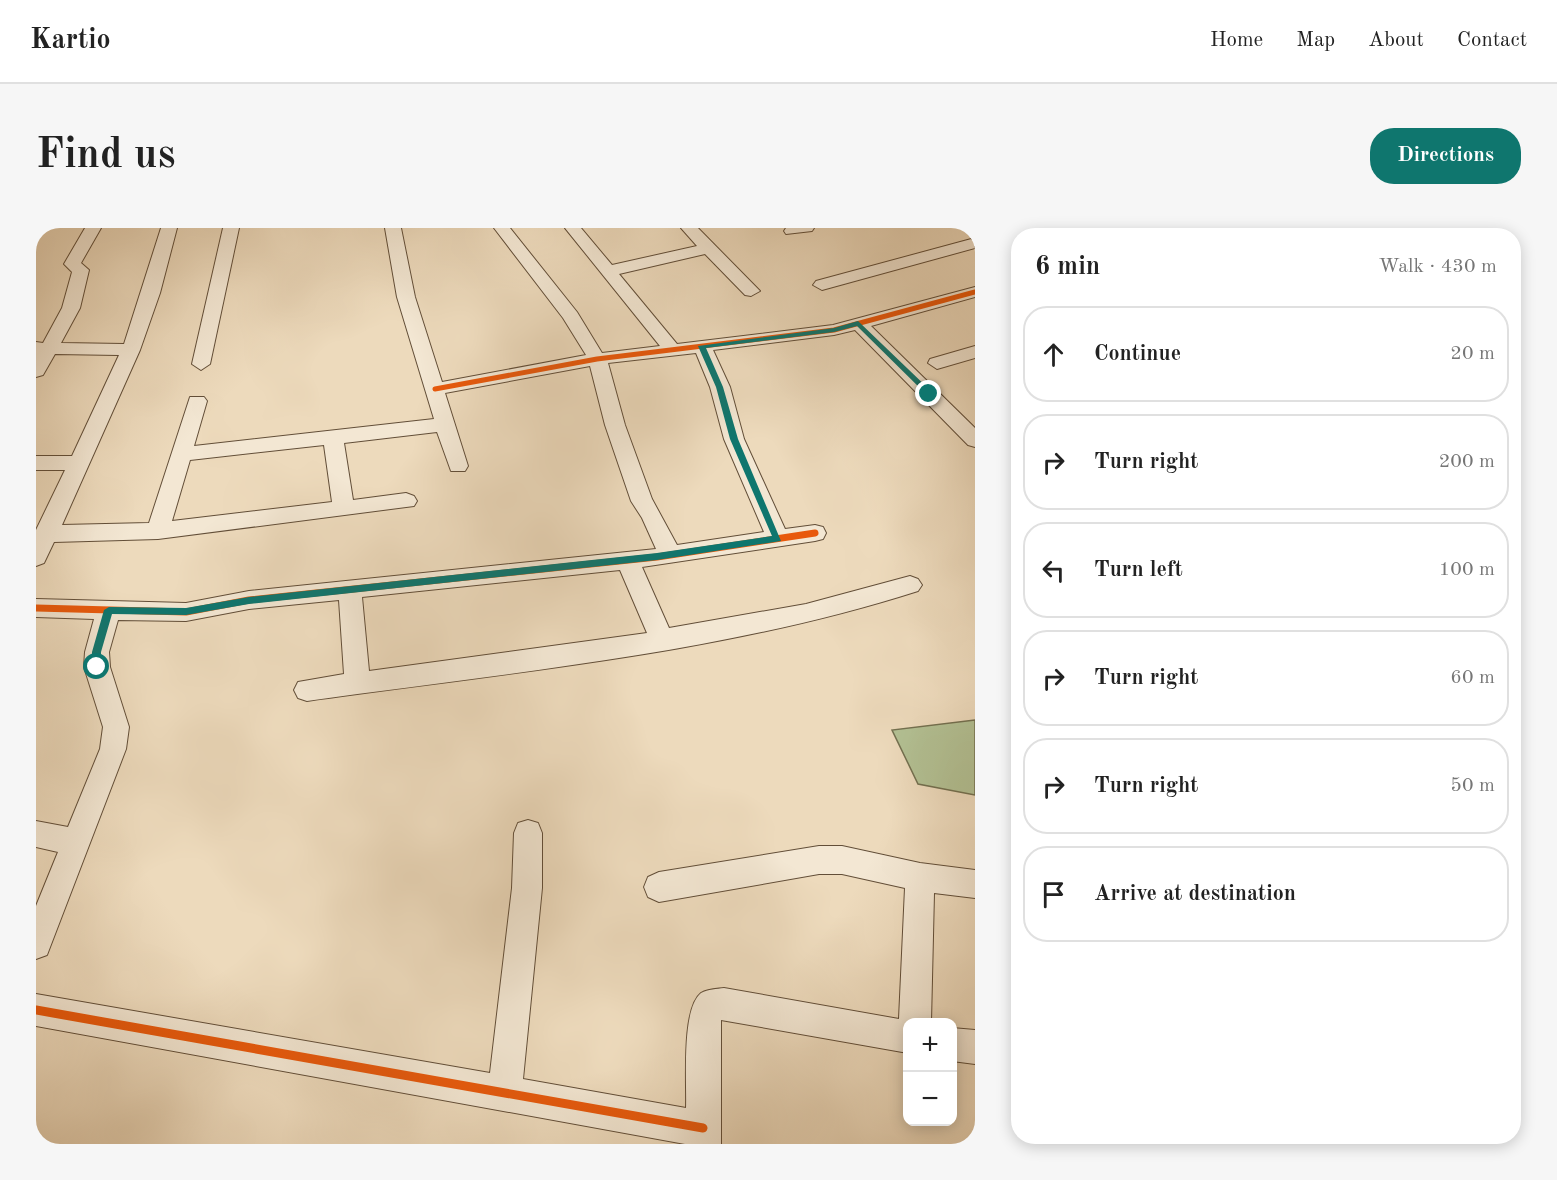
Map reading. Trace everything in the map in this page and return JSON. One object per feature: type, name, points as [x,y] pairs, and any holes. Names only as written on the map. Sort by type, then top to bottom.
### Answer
[{"type":"street","points":[[36,371],[42,348],[71,308],[81,270],[72,264],[93,228]]},
{"type":"street","points":[[36,557],[44,526],[79,463],[131,350],[151,292],[169,228]]},
{"type":"street","points":[[201,364],[231,228]]},
{"type":"street","points":[[393,228],[406,297],[458,466]]},
{"type":"street","points":[[502,228],[571,316],[597,358],[615,425],[642,501],[652,515],[670,555]]},
{"type":"street","points":[[573,228],[672,350]]},
{"type":"street","points":[[689,228],[751,291]]},
{"type":"street","points":[[822,285],[975,243]]},
{"type":"street","points":[[609,271],[708,248]]},
{"type":"street","points":[[435,389],[597,358],[834,330],[975,292]]},
{"type":"street","points":[[858,323],[975,440]]},
{"type":"street","points":[[702,346],[720,387],[734,439],[778,538]]},
{"type":"street","points":[[42,348],[131,350]]},
{"type":"street","points":[[937,363],[975,352]]},
{"type":"street","points":[[158,531],[197,401]]},
{"type":"street","points":[[181,454],[441,425]]},
{"type":"street","points":[[333,437],[344,508]]},
{"type":"street","points":[[36,463],[79,463]]},
{"type":"street","points":[[44,526],[158,531],[406,501]]},
{"type":"street","points":[[36,608],[186,612],[249,600],[670,555],[816,533]]},
{"type":"street","points":[[627,560],[662,639]]},
{"type":"street","points":[[307,690],[662,639],[806,613],[910,585]]},
{"type":"street","points":[[350,590],[357,682]]},
{"type":"street","points":[[36,944],[74,842],[113,749],[116,727],[97,667],[97,652],[109,610]]},
{"type":"street","points":[[505,1093],[527,888],[528,832]]},
{"type":"street","points":[[36,834],[74,842]]},
{"type":"street","points":[[659,887],[819,860],[842,860],[920,877],[975,884]]},
{"type":"street","points":[[915,1018],[920,877]]},
{"type":"street","points":[[36,1010],[505,1093],[703,1136],[705,1016],[712,1005],[724,1004],[903,1036]]},
{"type":"street","points":[[957,1045],[975,1047]]},
{"type":"green space","points":[[975,720],[975,795],[918,784],[892,730]]},
{"type":"cycle path","points":[[435,389],[597,359],[834,330],[975,292]]},
{"type":"cycle path","points":[[36,608],[186,612],[249,600],[657,557],[815,533]]},
{"type":"cycle path","points":[[36,1010],[703,1128]]},
{"type":"route","points":[[97,667],[97,652],[109,610],[186,612],[249,600],[657,557],[778,538],[734,439],[720,387],[702,346],[780,338],[834,330],[858,323],[929,394]]}]
